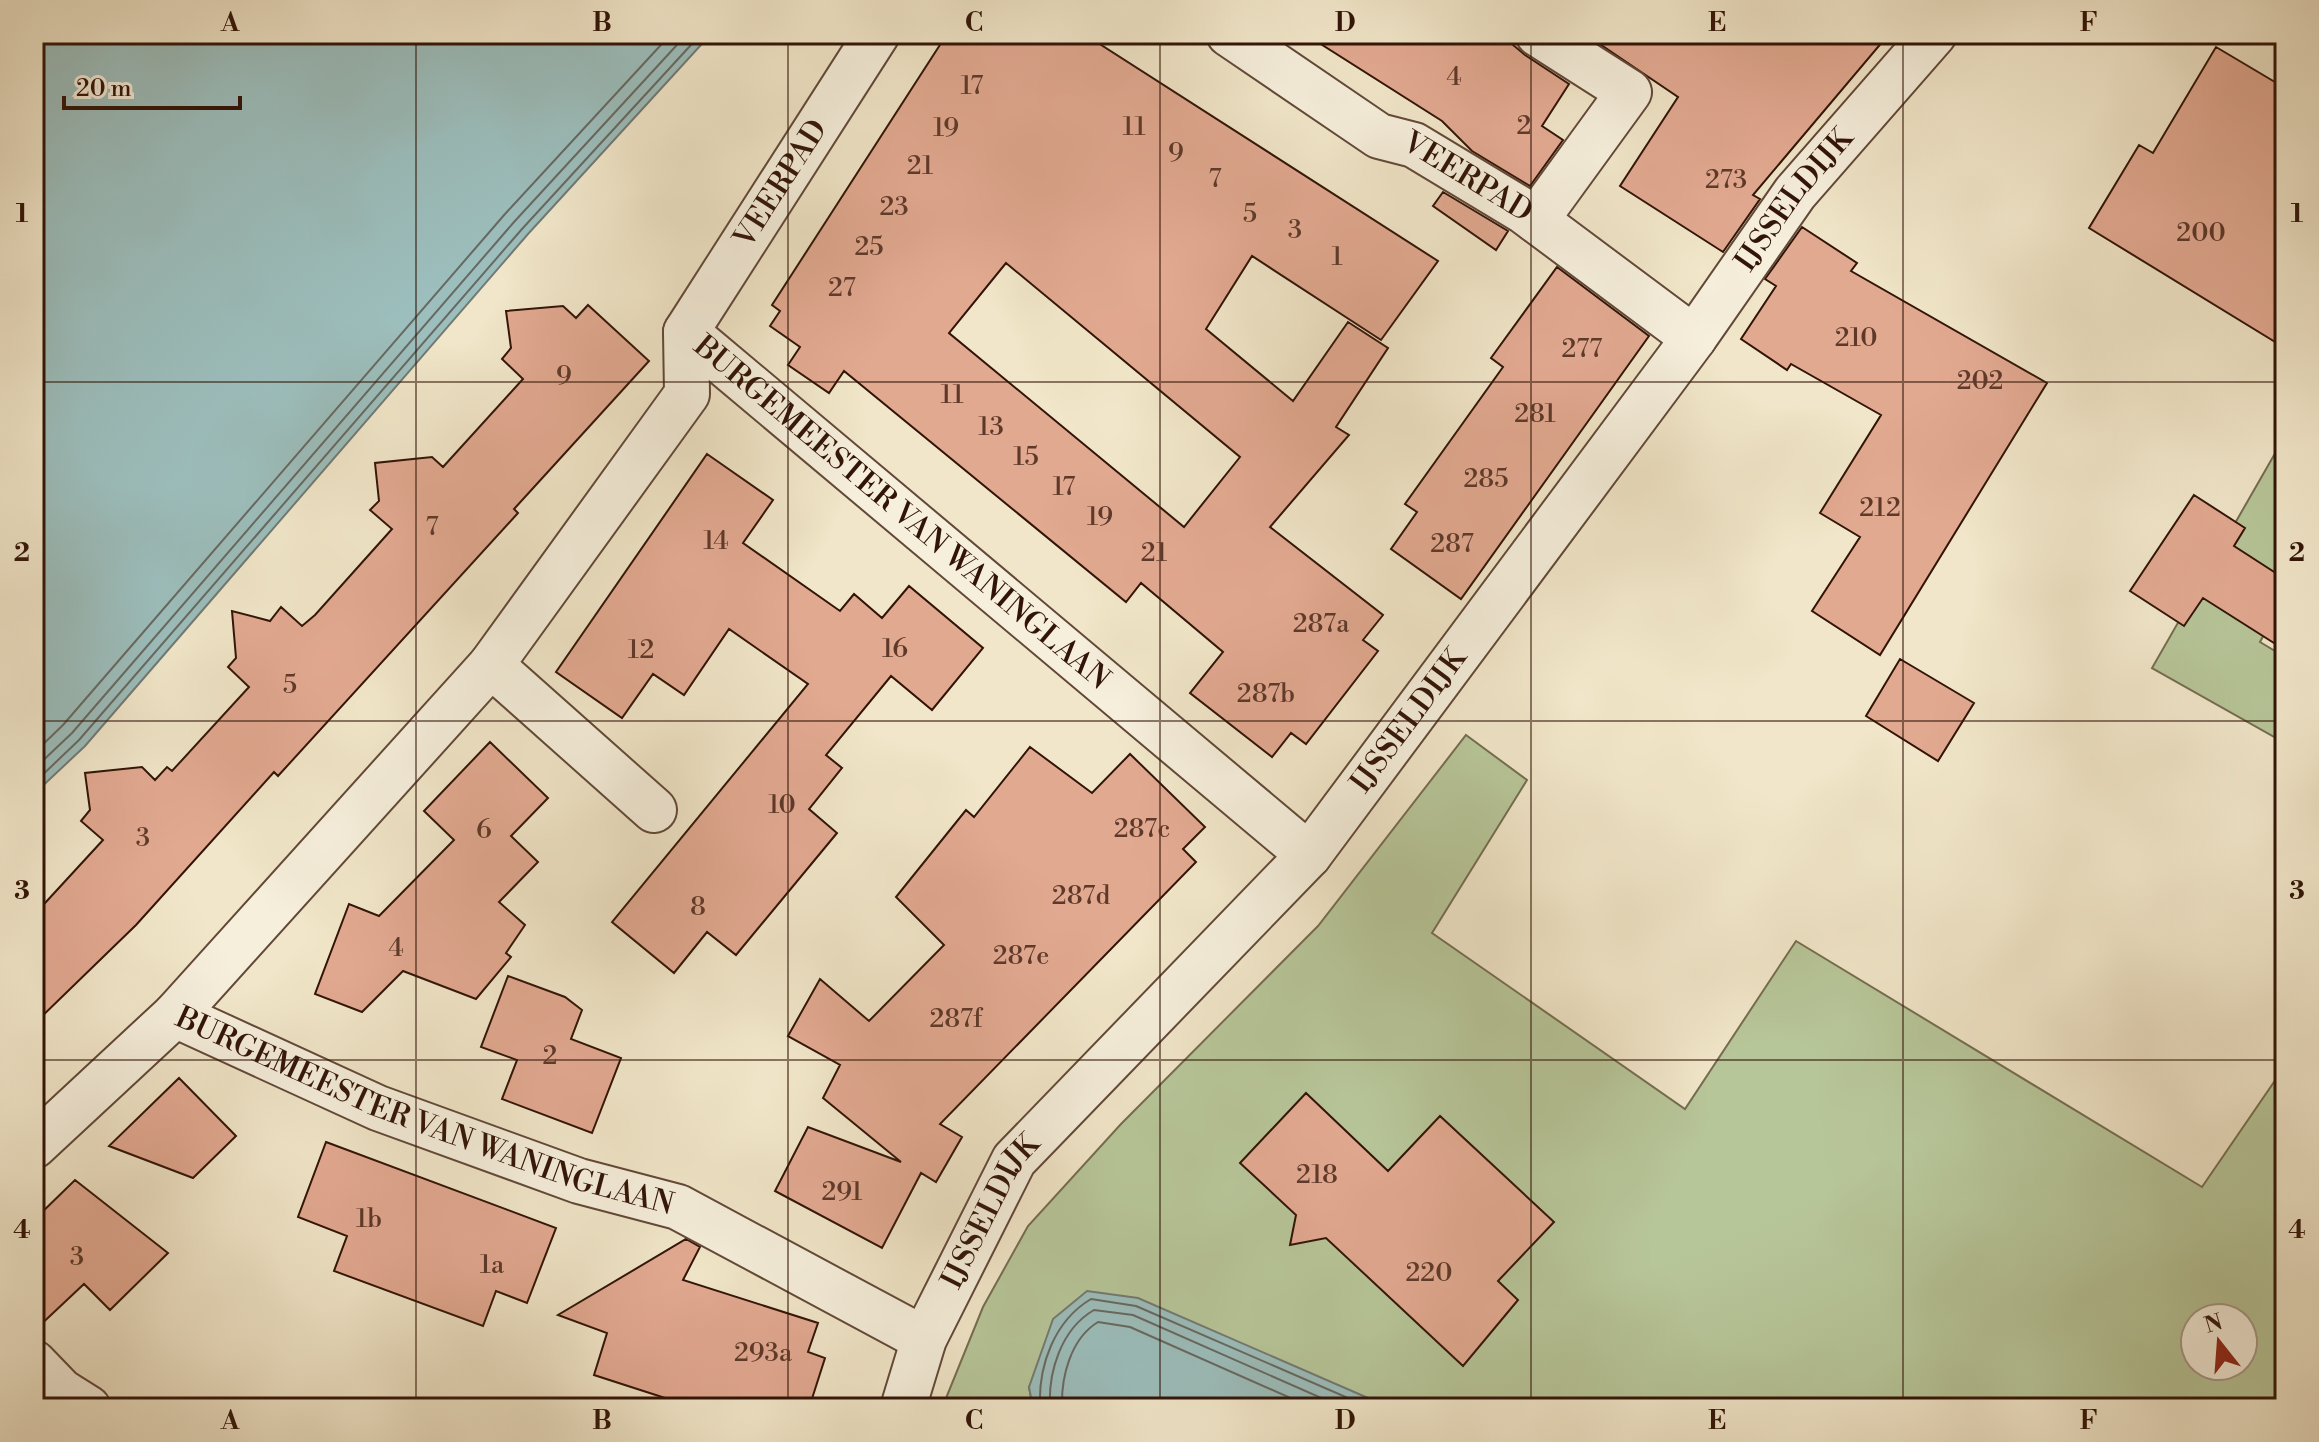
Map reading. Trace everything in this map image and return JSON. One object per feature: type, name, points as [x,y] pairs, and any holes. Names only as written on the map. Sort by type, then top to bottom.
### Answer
[{"type":"street","name":"VEERPAD","points":[[686,332],[877,34]]},
{"type":"street","name":"VEERPAD","points":[[1229,34],[1379,136],[1414,145],[1536,220],[1694,338]]},
{"type":"street","points":[[1536,220],[1629,92],[1538,34]]},
{"type":"street","name":"IJSSELDIJK","points":[[903,1408],[924,1339],[1014,1160],[1309,855],[1694,338],[1795,193],[1934,34]]},
{"type":"street","name":"BURGEMEESTER VAN WANINGLAAN","points":[[686,332],[687,394],[491,665],[175,1015],[378,1108],[579,1181],[678,1207],[924,1339]]},
{"type":"street","name":"BURGEMEESTER VAN WANINGLAAN","points":[[686,332],[1309,855]]},
{"type":"street","points":[[491,665],[654,810]]},
{"type":"street","points":[[34,1146],[175,1015]]},
{"type":"street","points":[[34,1363],[61,1391],[88,1408]]},
{"type":"green space","points":[[2285,436],[2285,596],[2260,642],[2285,657],[2285,743],[2152,668]]},
{"type":"green space","points":[[1466,735],[1527,780],[1432,933],[1685,1109],[1796,941],[2202,1187],[2285,1066],[2285,1408],[1391,1408],[1277,1360],[1029,1387],[1033,1408],[942,1408],[983,1307],[1028,1226],[1121,1124],[1318,926]]},
{"type":"water","points":[[34,34],[711,34],[528,234],[85,746],[34,794]]},
{"type":"water","points":[[1087,1291],[1138,1298],[1391,1408],[1033,1408],[1029,1387],[1053,1319]]},
{"type":"building","points":[[947,34],[1084,34],[1438,261],[1381,340],[1252,256],[1206,329],[1293,401],[1348,322],[1388,348],[1336,427],[1349,435],[1270,527],[1383,615],[1363,640],[1378,651],[1306,744],[1291,733],[1272,757],[1190,693],[1223,652],[1141,583],[1126,602],[844,371],[829,393],[788,365],[800,347],[770,326],[780,311],[772,305]],"holes":[[[1006,263],[1240,457],[1184,527],[949,333]]]},
{"type":"building","points":[[1305,34],[1500,34],[1569,84],[1542,126],[1563,140],[1530,186],[1472,151],[1442,121]]},
{"type":"building","points":[[1585,34],[1889,34],[1753,195],[1760,199],[1723,252],[1620,186],[1678,97]]},
{"type":"building","points":[[2216,47],[2285,88],[2285,348],[2089,228],[2139,145],[2153,153]]},
{"type":"building","points":[[1443,192],[1508,231],[1496,250],[1433,206]]},
{"type":"building","points":[[1802,227],[1857,263],[1851,271],[2047,383],[1880,655],[1812,611],[1860,537],[1820,513],[1881,415],[1791,364],[1787,370],[1741,339],[1776,286],[1765,279]]},
{"type":"building","points":[[1557,267],[1649,336],[1461,599],[1391,549],[1417,512],[1405,504],[1503,367],[1491,358]]},
{"type":"building","points":[[588,305],[649,361],[514,509],[518,513],[278,776],[274,772],[136,925],[34,1024],[34,915],[103,840],[81,821],[90,810],[85,773],[142,767],[155,780],[167,767],[172,771],[249,687],[228,667],[236,658],[232,611],[270,621],[281,607],[302,626],[315,615],[392,529],[370,510],[379,501],[375,463],[432,457],[443,467],[523,379],[502,359],[511,348],[506,311],[563,306],[576,318]]},
{"type":"building","points":[[707,454],[773,500],[743,543],[840,611],[854,594],[882,618],[909,586],[983,648],[932,710],[891,676],[826,755],[842,768],[809,809],[837,833],[736,955],[707,932],[674,973],[612,922],[808,684],[729,629],[684,695],[653,674],[622,718],[556,672]]},
{"type":"building","points":[[2194,495],[2245,528],[2234,546],[2285,579],[2285,650],[2203,598],[2184,626],[2130,591]]},
{"type":"building","points":[[1900,659],[1974,703],[1938,761],[1866,716]]},
{"type":"building","points":[[490,742],[548,798],[511,836],[538,862],[499,902],[525,925],[506,953],[511,957],[476,999],[403,971],[362,1012],[315,994],[349,904],[379,916],[454,840],[424,811]]},
{"type":"building","points":[[1030,747],[1092,793],[1130,754],[1205,827],[1183,849],[1196,862],[940,1124],[962,1137],[936,1182],[921,1173],[882,1248],[775,1191],[808,1127],[901,1162],[823,1098],[840,1065],[788,1036],[820,979],[869,1021],[944,945],[896,897],[966,810],[974,817]]},
{"type":"building","points":[[508,976],[565,997],[582,1010],[571,1039],[621,1058],[592,1133],[502,1099],[517,1060],[481,1047]]},
{"type":"building","points":[[179,1078],[236,1136],[193,1178],[109,1146]]},
{"type":"building","points":[[1306,1093],[1388,1171],[1440,1116],[1554,1222],[1498,1281],[1518,1300],[1463,1366],[1326,1238],[1290,1245],[1296,1215],[1240,1163]]},
{"type":"building","points":[[326,1142],[556,1228],[527,1303],[496,1291],[483,1326],[334,1271],[347,1236],[298,1217]]},
{"type":"building","points":[[75,1180],[168,1253],[110,1310],[84,1284],[34,1331],[34,1220]]},
{"type":"building","points":[[686,1239],[700,1247],[683,1280],[818,1323],[808,1352],[825,1358],[809,1408],[696,1408],[594,1375],[607,1333],[558,1315]]}]
